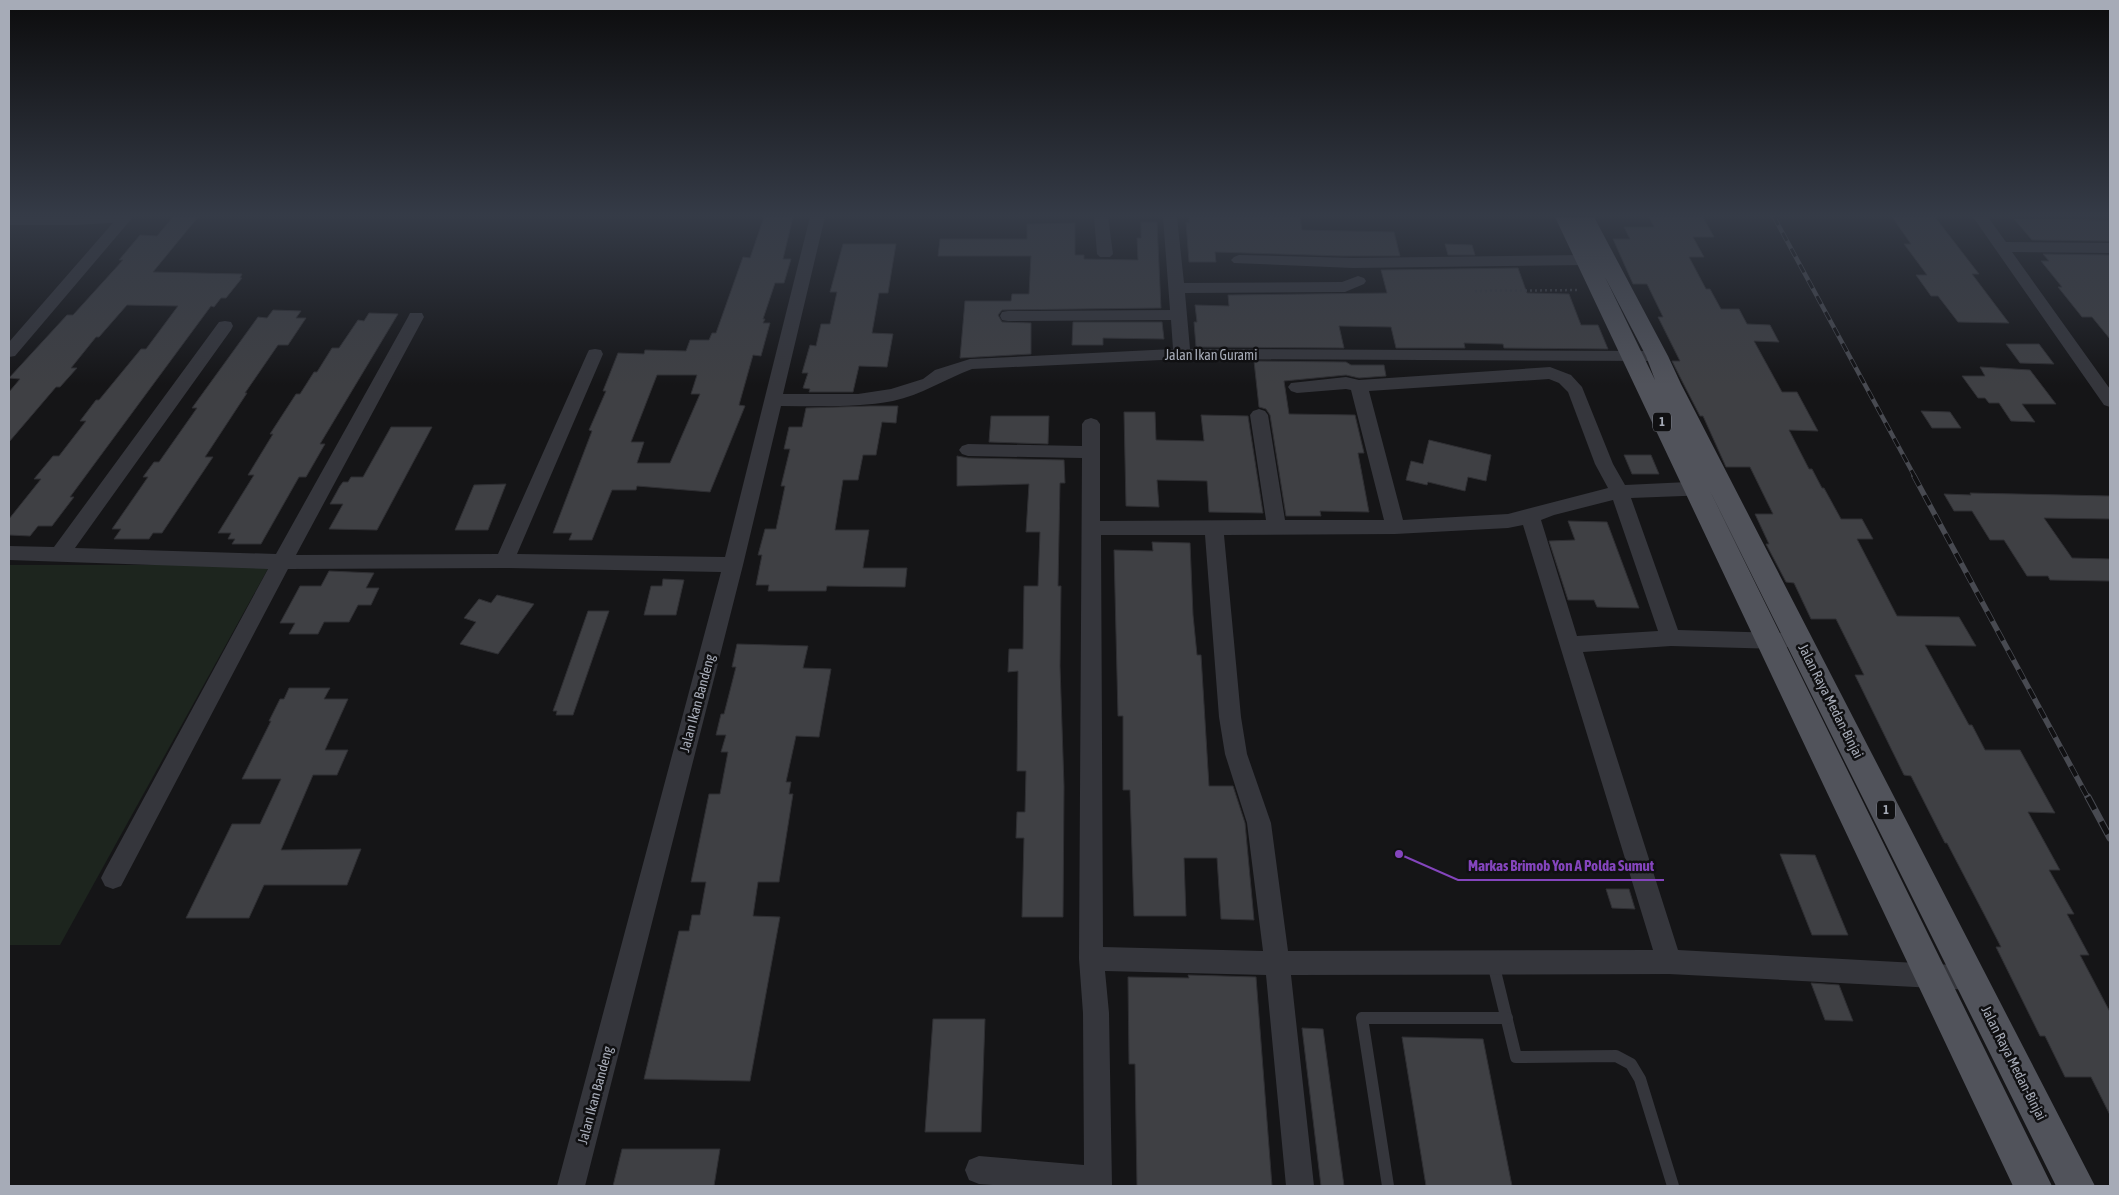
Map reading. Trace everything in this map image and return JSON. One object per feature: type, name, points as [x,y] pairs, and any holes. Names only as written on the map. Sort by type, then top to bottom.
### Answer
[{"type":"main road","name":"1","points":[[1590,273],[2033,1186]]},
{"type":"main road","name":"Jalan Raya Medan-Binjai","points":[[1613,273],[1658,356],[1669,384],[2076,1186]]},
{"type":"street","points":[[9,352],[78,273]]},
{"type":"street","name":"Jalan Ikan Bandeng","points":[[572,1186],[733,565],[804,273]]},
{"type":"street","points":[[1175,273],[1182,354]]},
{"type":"street","points":[[2020,273],[2103,382],[2110,401]]},
{"type":"street","points":[[1177,288],[1345,287],[1358,281]]},
{"type":"street","points":[[1008,316],[1178,315]]},
{"type":"street","points":[[114,878],[282,562],[416,317]]},
{"type":"street","points":[[59,555],[224,326]]},
{"type":"street","points":[[504,561],[595,354]]},
{"type":"street","name":"Jalan Ikan Gurami","points":[[772,400],[858,400],[893,395],[930,383],[941,374],[970,364],[1182,354],[1658,356]]},
{"type":"street","points":[[1297,387],[1346,383],[1358,386],[1550,374],[1564,378],[1571,383],[1576,391],[1604,464],[1619,492],[1671,638]]},
{"type":"street","points":[[1358,386],[1395,526]]},
{"type":"street","points":[[1260,415],[1276,526]]},
{"type":"street","points":[[979,1170],[1098,1183],[1096,1012],[1091,959],[1091,424]]},
{"type":"street","points":[[968,450],[1090,452]]},
{"type":"street","points":[[1090,528],[1395,526],[1508,520],[1530,517],[1550,509],[1619,492],[1722,488]]},
{"type":"street","points":[[1530,517],[1669,962]]},
{"type":"street","points":[[1214,528],[1234,745],[1238,763],[1256,808],[1259,823],[1277,963],[1300,1186]]},
{"type":"street","points":[[9,554],[282,562],[504,561],[733,565]]},
{"type":"street","points":[[1569,645],[1671,638],[1800,642]]},
{"type":"street","points":[[1091,959],[1277,963],[1669,962],[1972,978]]},
{"type":"lane","points":[[1494,963],[1516,1057],[1616,1056],[1631,1064],[1640,1079],[1673,1186]]},
{"type":"lane","points":[[1388,1186],[1362,1018],[1506,1018]]},
{"type":"path","points":[[1474,291],[1598,290]]},
{"type":"shaded area","points":[[9,565],[270,565],[60,945],[9,945]]},
{"type":"building","points":[[111,273],[242,274],[240,278],[242,278],[226,298],[221,298],[214,307],[211,306],[70,497],[74,497],[52,526],[38,526],[30,536],[9,535],[9,519],[41,479],[34,479],[53,456],[59,456],[86,421],[80,421],[96,400],[99,400],[141,349],[146,349],[178,306],[127,305],[99,337],[96,337],[71,368],[77,368],[60,387],[56,387],[9,442],[9,392],[20,379],[9,378],[67,315],[73,315]]},
{"type":"building","points":[[737,273],[787,273],[784,283],[775,283],[763,319],[765,319],[763,323],[770,323],[761,356],[753,355],[739,405],[745,406],[710,492],[637,486],[636,490],[612,490],[592,540],[569,540],[572,533],[553,533],[592,431],[589,430],[606,391],[603,391],[618,353],[644,354],[645,350],[686,351],[690,340],[709,340],[712,333],[716,333]],"holes":[[[657,375],[697,375],[691,394],[700,394],[670,463],[637,463],[644,442],[631,442]]]},
{"type":"building","points":[[835,273],[891,273],[888,293],[879,293],[872,333],[893,334],[887,367],[859,366],[853,392],[809,392],[810,389],[803,388],[808,373],[802,373],[810,345],[816,346],[821,324],[830,324],[837,292],[830,292]]},
{"type":"building","points":[[1030,273],[1159,273],[1161,308],[1002,310],[998,315],[1002,322],[1031,323],[1031,354],[960,358],[965,301],[1011,301],[1012,294],[1029,294]]},
{"type":"building","points":[[1382,273],[1520,273],[1527,293],[1569,294],[1581,325],[1598,325],[1608,349],[1504,348],[1503,344],[1464,343],[1465,348],[1396,348],[1391,327],[1339,326],[1344,348],[1196,347],[1194,322],[1197,322],[1195,305],[1229,306],[1228,295],[1387,293]]},
{"type":"building","points":[[1628,273],[1697,273],[1706,289],[1710,289],[1721,309],[1739,309],[1747,324],[1770,325],[1779,342],[1754,341],[1782,392],[1797,392],[1818,431],[1789,430],[1809,469],[1812,469],[1841,519],[1862,519],[1873,539],[1857,539],[1897,616],[1959,617],[1976,646],[1925,645],[1985,750],[2020,750],[2055,813],[2028,812],[2060,870],[2049,870],[2074,914],[2067,914],[2089,955],[2080,955],[2110,1012],[2110,1115],[2091,1077],[2065,1077],[2045,1036],[2040,1036],[1996,947],[2001,947],[1911,776],[1904,775],[1855,675],[1864,675],[1836,619],[1811,619],[1794,583],[1786,582],[1766,544],[1769,544],[1755,514],[1773,514],[1750,467],[1726,467],[1703,416],[1700,416],[1672,361],[1680,361],[1658,317],[1663,317],[1647,284],[1633,284]]},
{"type":"building","points":[[1925,273],[1978,273],[1979,274],[1972,274],[2009,323],[1958,322],[1938,296],[1931,296],[1916,275],[1927,275]]},
{"type":"building","points":[[2051,273],[2110,273],[2110,339],[2092,317],[2082,317],[2058,287],[2062,287]]},
{"type":"building","points":[[273,310],[301,311],[296,318],[306,318],[288,345],[278,345],[245,393],[247,393],[205,457],[213,457],[162,533],[153,533],[149,539],[114,539],[121,529],[112,529],[148,477],[143,477],[154,462],[159,462],[197,408],[192,408],[258,317],[267,318]]},
{"type":"building","points":[[369,313],[398,314],[320,444],[325,444],[306,477],[299,477],[261,544],[232,544],[235,539],[228,539],[231,533],[218,533],[254,475],[248,475],[273,434],[270,434],[296,394],[300,394],[332,348],[339,348],[358,320],[364,321]]},
{"type":"building","points":[[1073,322],[1162,322],[1164,339],[1103,338],[1103,345],[1072,345]]},
{"type":"building","points":[[2006,344],[2039,344],[2054,364],[2020,363]]},
{"type":"building","points":[[1254,361],[1346,362],[1351,365],[1384,365],[1386,376],[1359,378],[1346,375],[1284,381],[1289,414],[1355,415],[1364,453],[1358,453],[1369,512],[1320,511],[1321,516],[1286,516],[1270,415],[1266,409],[1259,407]]},
{"type":"building","points":[[1980,367],[2030,370],[2056,404],[2022,404],[2035,422],[2011,421],[1999,403],[1989,403],[1985,398],[1978,398],[1962,376],[1985,376]]},
{"type":"building","points":[[898,406],[896,423],[882,422],[876,455],[863,455],[858,480],[843,480],[835,530],[869,530],[863,568],[907,568],[905,587],[827,586],[826,591],[768,591],[769,585],[756,585],[762,555],[758,555],[765,529],[776,529],[785,486],[781,486],[790,449],[784,449],[789,427],[802,427],[806,408]]},
{"type":"building","points":[[1921,411],[1950,412],[1961,428],[1932,428]]},
{"type":"building","points":[[1124,412],[1155,412],[1156,440],[1204,441],[1201,415],[1248,416],[1263,513],[1209,512],[1207,481],[1157,480],[1159,507],[1126,506]]},
{"type":"building","points":[[991,416],[1049,416],[1048,444],[989,442]]},
{"type":"building","points":[[391,427],[432,427],[377,530],[329,529],[343,504],[330,504],[340,486],[343,482],[348,482],[351,477],[363,477]]},
{"type":"building","points":[[1429,440],[1491,455],[1486,481],[1468,477],[1465,491],[1428,482],[1427,485],[1406,480],[1411,461],[1423,464]]},
{"type":"building","points":[[1624,455],[1651,455],[1659,474],[1632,474]]},
{"type":"building","points":[[957,456],[968,458],[1064,460],[1065,483],[1060,483],[1058,586],[1061,586],[1060,666],[1064,786],[1063,917],[1022,917],[1024,838],[1016,838],[1017,812],[1025,812],[1026,771],[1017,771],[1018,671],[1008,672],[1009,649],[1023,649],[1024,586],[1038,586],[1040,532],[1026,532],[1029,484],[957,486]]},
{"type":"building","points":[[506,484],[488,530],[455,530],[474,485]]},
{"type":"building","points":[[1970,493],[2110,496],[2110,519],[2044,518],[2072,558],[2110,559],[2110,581],[2050,580],[2048,576],[2027,576],[2004,540],[1990,540],[1972,511],[1954,511],[1944,494],[1971,495]]},
{"type":"building","points":[[1568,521],[1607,522],[1639,608],[1597,607],[1594,600],[1568,600],[1549,541],[1575,540]]},
{"type":"building","points":[[1152,542],[1190,543],[1193,615],[1197,655],[1201,655],[1209,786],[1233,786],[1245,823],[1254,920],[1221,919],[1217,858],[1184,858],[1186,916],[1134,916],[1130,790],[1123,790],[1123,716],[1118,716],[1114,550],[1153,551]]},
{"type":"building","points":[[329,571],[374,573],[366,588],[379,588],[371,605],[358,605],[349,622],[324,622],[318,634],[289,634],[295,623],[280,623],[300,586],[321,586]]},
{"type":"building","points":[[663,579],[684,580],[676,615],[644,615],[651,586],[662,586]]},
{"type":"building","points":[[497,595],[534,604],[498,654],[460,644],[476,622],[464,618],[479,599],[491,603]]},
{"type":"building","points":[[588,611],[609,611],[573,715],[556,715],[557,711],[553,711]]},
{"type":"building","points":[[737,644],[808,646],[803,668],[831,669],[819,737],[796,736],[786,782],[791,782],[789,794],[793,794],[779,882],[758,882],[753,916],[780,917],[750,1081],[644,1079],[679,931],[689,931],[692,915],[700,915],[706,882],[691,882],[709,794],[720,794],[728,752],[721,752],[726,735],[716,735],[721,714],[724,714],[736,667],[732,667]]},
{"type":"building","points":[[289,688],[330,688],[324,699],[348,699],[325,750],[348,750],[337,775],[313,775],[281,850],[361,849],[347,885],[264,885],[249,918],[186,918],[232,824],[260,824],[281,779],[242,779],[280,699],[284,699]]},
{"type":"building","points":[[1780,854],[1815,855],[1848,935],[1812,935]]},
{"type":"building","points":[[1606,889],[1629,889],[1635,909],[1612,908]]},
{"type":"building","points":[[1188,975],[1256,977],[1272,1186],[1137,1186],[1135,1064],[1129,1064],[1128,977],[1189,978]]},
{"type":"building","points":[[1811,983],[1839,985],[1853,1021],[1825,1020]]},
{"type":"building","points":[[933,1019],[985,1019],[981,1132],[925,1132]]},
{"type":"building","points":[[1302,1028],[1323,1029],[1344,1186],[1321,1186]]},
{"type":"building","points":[[1402,1037],[1483,1039],[1512,1186],[1426,1186]]},
{"type":"building","points":[[622,1149],[720,1149],[714,1186],[613,1186]]},
{"type":"railway","points":[[1804,273],[1915,477]]},
{"type":"railway","points":[[1914,476],[2088,798]]},
{"type":"railway","points":[[2088,797],[2110,838]]},
{"type":"place","name":"Markas Brimob Yon A Polda Sumut","points":[[1399,854]]}]
